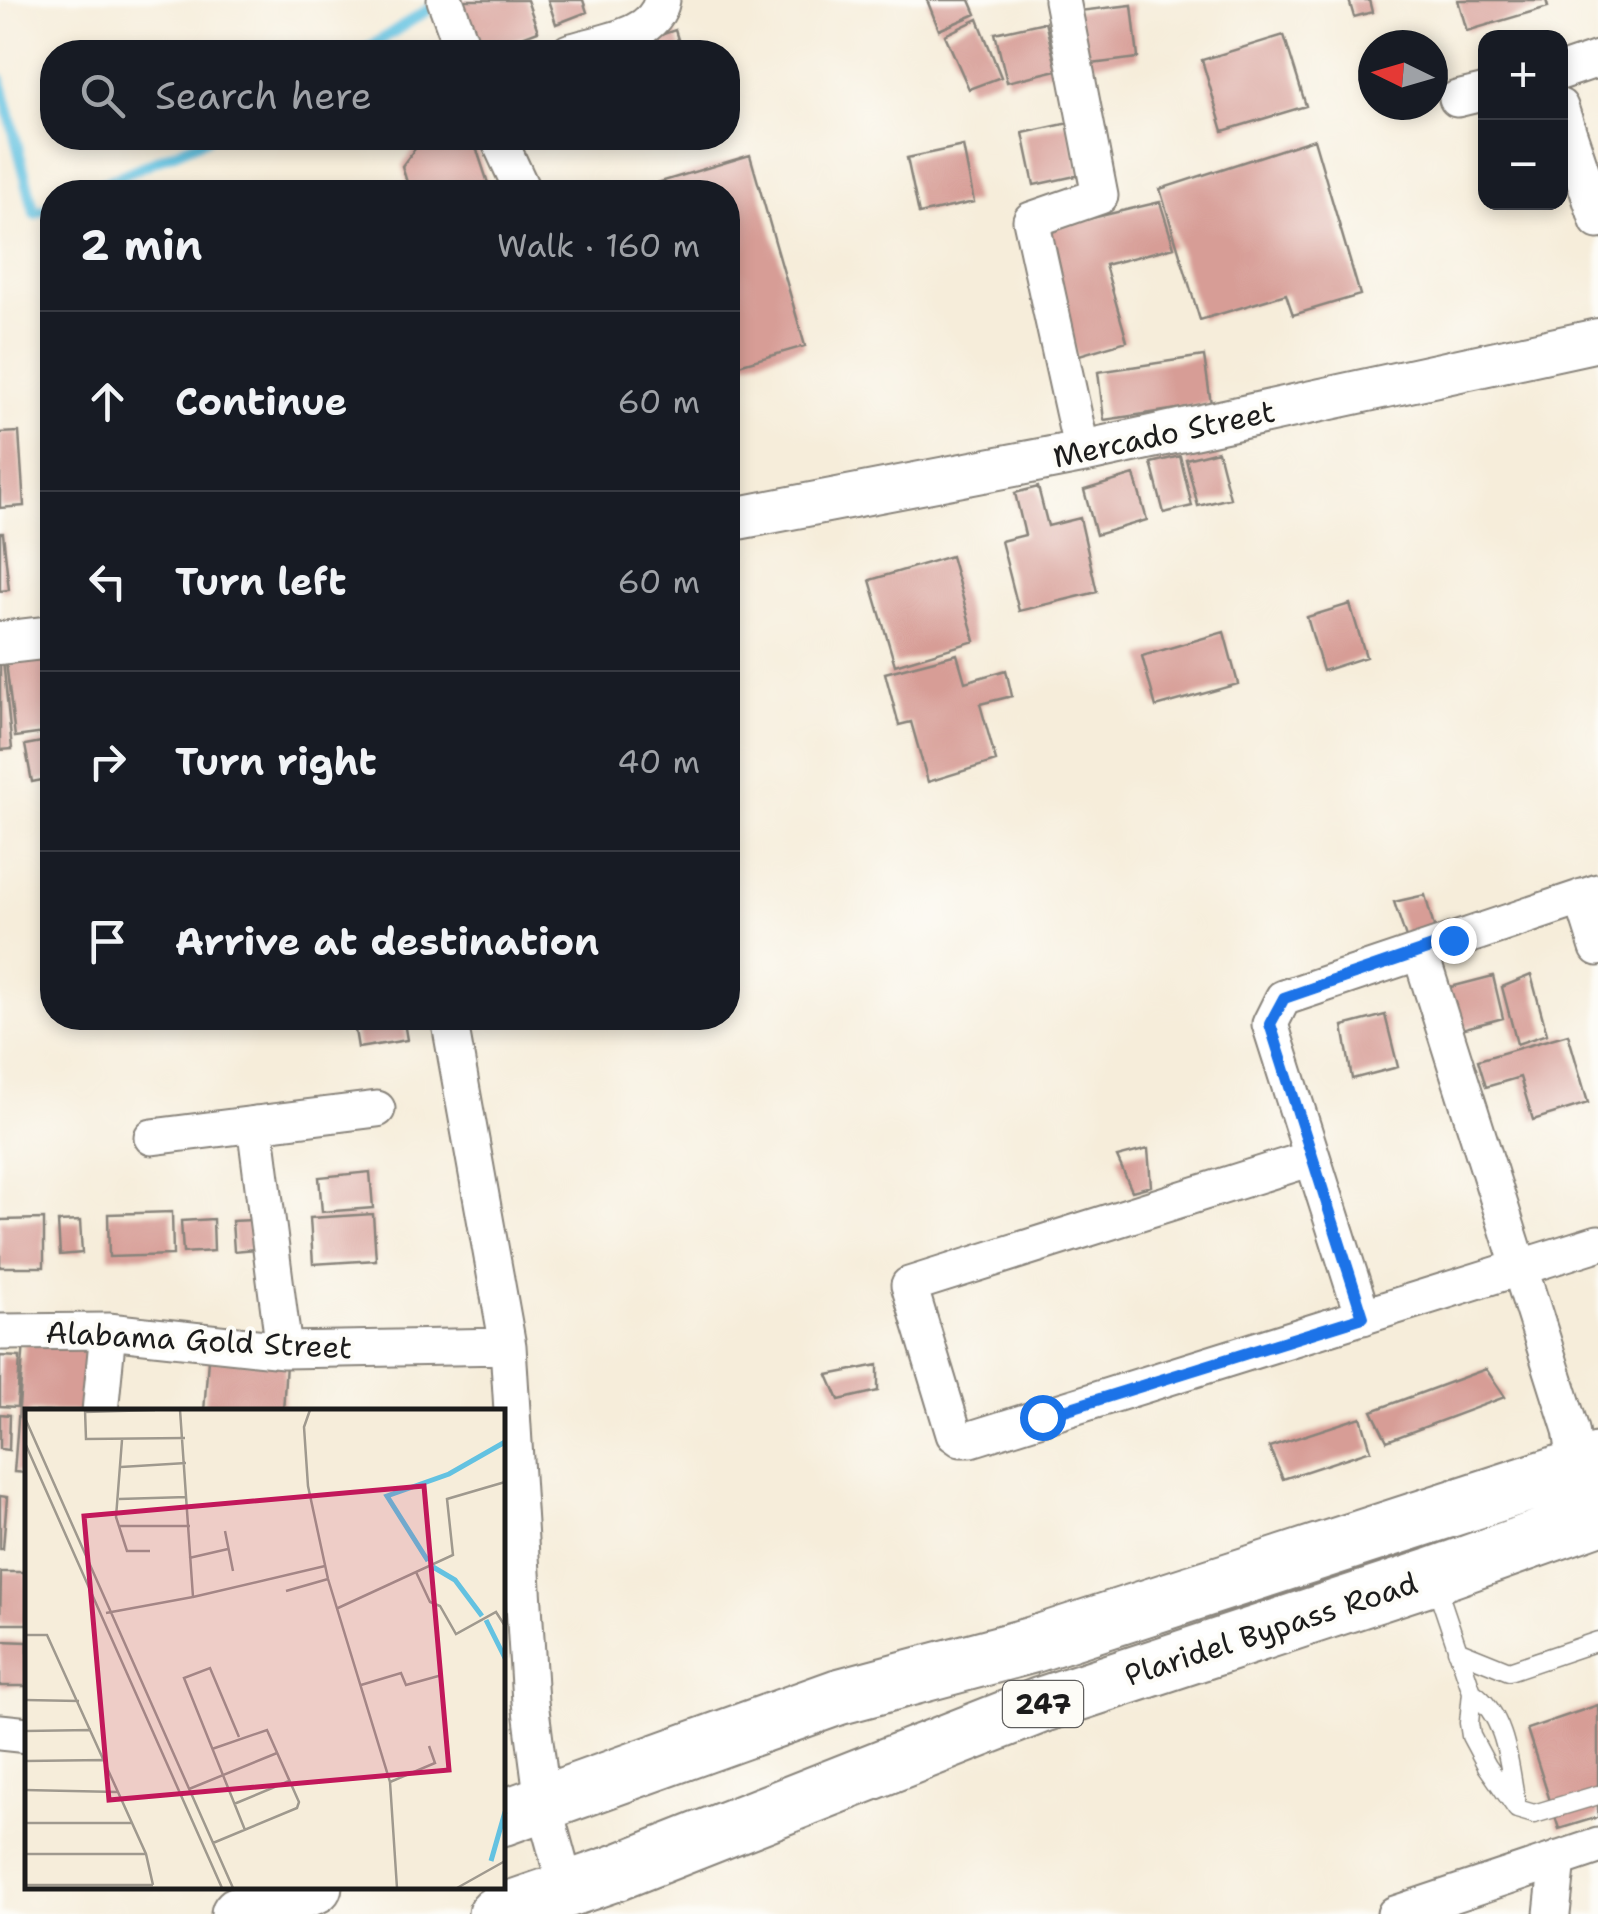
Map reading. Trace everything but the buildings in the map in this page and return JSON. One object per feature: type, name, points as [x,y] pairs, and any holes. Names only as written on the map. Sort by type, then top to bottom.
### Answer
[{"type":"highway","name":"Plaridel Bypass Road","points":[[496,1914],[567,1891],[1041,1705],[1433,1576],[1591,1482]]},
{"type":"highway","name":"Plaridel Bypass Road","points":[[523,1810],[838,1697],[1032,1645],[1591,1482]]},
{"type":"highway","points":[[239,1914],[306,1889]]},
{"type":"street","points":[[445,0],[460,40]]},
{"type":"street","points":[[605,40],[648,26],[660,13],[662,0]]},
{"type":"street","points":[[1062,0],[1100,196],[1031,220],[1082,452]]},
{"type":"street","points":[[1568,69],[1598,60]]},
{"type":"street","points":[[1564,120],[1598,221]]},
{"type":"street","points":[[504,150],[517,180]]},
{"type":"street","name":"Mercado Street","points":[[740,518],[1082,452],[1598,340]]},
{"type":"street","points":[[0,643],[40,638]]},
{"type":"street","points":[[1363,1317],[1270,1024],[1274,1011],[1284,998],[1590,894],[1598,948]]},
{"type":"street","points":[[1420,952],[1571,1430],[1591,1482]]},
{"type":"street","points":[[451,1030],[508,1346],[530,1702],[523,1810],[567,1891]]},
{"type":"street","points":[[152,1137],[377,1109]]},
{"type":"street","points":[[255,1124],[284,1350]]},
{"type":"street","points":[[1312,1158],[909,1284],[954,1434],[971,1439],[1598,1243]]},
{"type":"street","points":[[100,1409],[108,1331]]},
{"type":"street","name":"Alabama Gold Street","points":[[0,1332],[108,1331],[284,1350],[508,1346]]},
{"type":"street","points":[[0,1732],[25,1736]]},
{"type":"street","points":[[1395,1914],[1598,1846]]},
{"type":"street","points":[[1552,1914],[1558,1860]]},
{"type":"lane","points":[[1433,1576],[1472,1692],[1472,1736],[1478,1752],[1516,1809],[1534,1814],[1598,1795]]},
{"type":"lane","points":[[1457,1650],[1510,1671],[1598,1641]]},
{"type":"lane","points":[[1472,1692],[1494,1714],[1509,1762],[1516,1809]]},
{"type":"waterway","points":[[381,40],[440,2]]},
{"type":"waterway","points":[[0,78],[35,214],[40,212]]},
{"type":"waterway","points":[[111,180],[180,150]]},
{"type":"route","points":[[1042,1417],[1363,1317],[1270,1024],[1284,998],[1453,940]]}]
